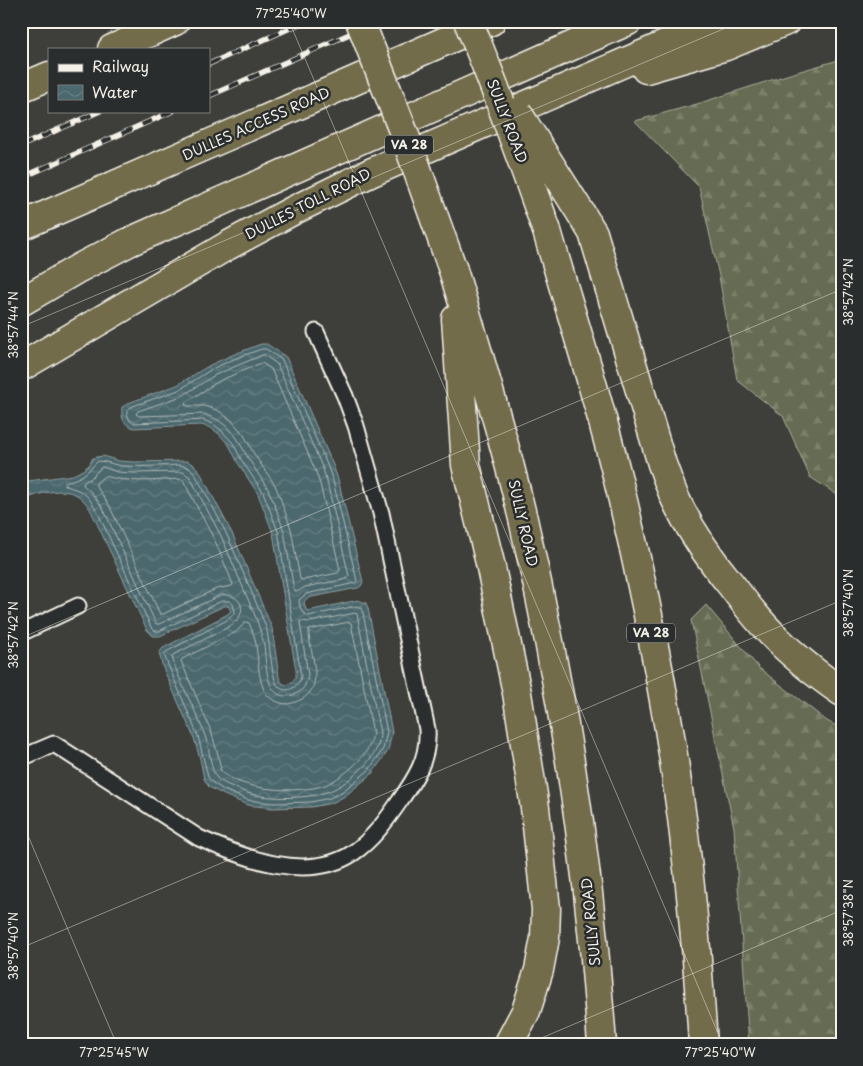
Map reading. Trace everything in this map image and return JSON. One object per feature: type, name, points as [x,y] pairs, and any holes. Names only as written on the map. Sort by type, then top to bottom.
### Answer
[{"type":"highway","points":[[114,48],[175,21]]},
{"type":"highway","name":"SULLY ROAD","points":[[360,21],[407,141],[453,270],[482,366],[523,518],[556,675],[571,761],[593,934],[602,1045]]},
{"type":"highway","name":"SULLY ROAD","points":[[468,21],[518,148],[546,231],[596,395],[618,480],[654,646],[669,730],[692,900],[703,1045]]},
{"type":"highway","name":"DULLES ACCESS ROAD","points":[[21,226],[491,21]]},
{"type":"highway","points":[[21,302],[79,268],[129,242],[628,21]]},
{"type":"highway","name":"DULLES TOLL ROAD","points":[[21,367],[227,246],[294,210],[370,173],[720,21]]},
{"type":"highway","points":[[548,96],[726,46],[786,21]]},
{"type":"highway","points":[[483,58],[593,233],[662,464],[674,496],[689,526],[706,554],[770,633],[796,657],[842,692]]},
{"type":"highway","points":[[21,88],[48,76]]},
{"type":"highway","points":[[453,270],[466,465],[490,563],[517,693],[535,808],[546,909],[545,938],[539,970],[526,1011],[508,1045]]},
{"type":"highway","points":[[21,380],[74,336]]},
{"type":"lane","points":[[21,758],[54,744],[199,838],[223,849],[251,858],[291,867],[325,864],[344,858],[352,853],[364,844],[386,821],[415,780],[420,769],[428,738],[394,571],[381,513],[356,426],[345,396],[316,332]]},
{"type":"lane","points":[[21,633],[78,606]]},
{"type":"green space","points":[[842,59],[842,498],[810,477],[783,416],[737,380],[719,276],[699,187],[635,121],[697,104]]},
{"type":"green space","points":[[706,605],[759,668],[827,721],[842,729],[842,1045],[749,1045],[734,828],[691,620]]},
{"type":"water","points":[[261,344],[267,344],[286,357],[333,465],[363,582],[358,588],[307,598],[304,602],[306,610],[358,600],[366,603],[392,732],[388,751],[372,774],[345,796],[332,803],[312,807],[272,808],[247,805],[209,787],[204,779],[194,738],[163,668],[159,653],[163,648],[226,615],[231,611],[228,606],[224,606],[160,636],[153,636],[147,630],[92,513],[83,500],[70,492],[62,491],[44,493],[21,501],[21,482],[73,475],[83,470],[96,457],[103,456],[119,461],[134,462],[187,461],[194,465],[199,470],[232,533],[272,628],[279,677],[282,683],[286,685],[290,683],[295,677],[296,671],[273,533],[258,494],[229,445],[211,428],[201,425],[134,428],[125,423],[122,415],[122,407],[131,402],[177,385],[210,365]]},
{"type":"railway","points":[[210,64],[306,21]]},
{"type":"railway","points":[[210,96],[379,21]]},
{"type":"railway","points":[[21,146],[98,112]]},
{"type":"railway","points":[[21,178],[171,112]]}]
